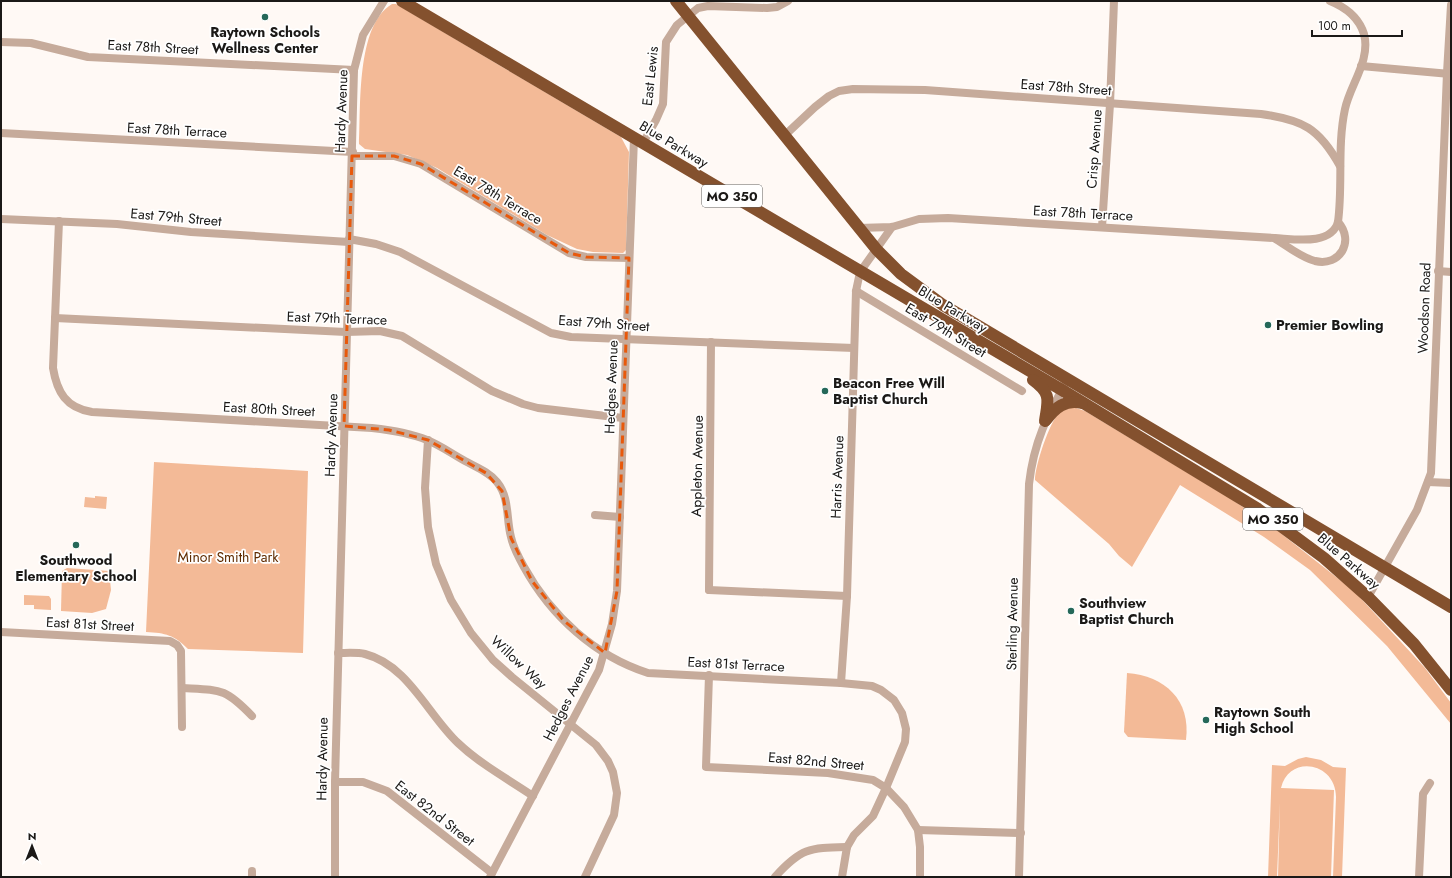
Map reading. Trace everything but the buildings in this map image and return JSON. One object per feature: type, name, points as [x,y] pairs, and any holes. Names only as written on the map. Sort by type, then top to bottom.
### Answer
[{"type":"highway","name":"Blue Parkway","points":[[402,1],[1062,390],[1258,509],[1318,554],[1368,597],[1414,644],[1451,690]]},
{"type":"highway","name":"Blue Parkway","points":[[676,1],[876,250],[901,274],[943,305],[1451,606]]},
{"type":"highway","points":[[1004,357],[1046,392],[1049,401],[1045,421]]},
{"type":"highway","points":[[1045,421],[1053,411],[1063,404],[1073,402],[1083,403]]},
{"type":"street","name":"Hardy Avenue","points":[[335,877],[335,782],[338,652],[354,70],[363,35],[384,1]]},
{"type":"street","name":"East Lewis","points":[[639,141],[656,120],[662,104],[666,42],[670,33],[688,16],[698,8],[708,6],[768,8],[777,7],[788,1]]},
{"type":"street","name":"Crisp Avenue","points":[[1102,227],[1110,104],[1114,1]]},
{"type":"street","points":[[1332,2],[1348,11],[1360,26],[1365,43],[1361,66],[1353,84],[1345,109],[1340,166],[1338,222]]},
{"type":"street","name":"Woodson Road","points":[[1368,597],[1417,510],[1431,473],[1438,271],[1449,73],[1451,5]]},
{"type":"street","name":"East 78th Street","points":[[1,42],[31,43],[88,57],[354,70]]},
{"type":"street","points":[[1361,66],[1449,73]]},
{"type":"street","name":"East 78th Street","points":[[784,136],[815,107],[838,91],[853,88],[926,90],[1261,114],[1281,117],[1300,123],[1314,131],[1328,145],[1340,166]]},
{"type":"street","name":"East 78th Terrace","points":[[1,134],[394,156],[421,164],[569,253],[586,258],[629,258]]},
{"type":"street","name":"Hedges Avenue","points":[[491,875],[599,670],[612,624],[617,591],[629,258],[639,141]]},
{"type":"street","name":"East 78th Terrace","points":[[858,228],[892,227],[910,220],[937,218],[1274,238],[1319,238],[1332,232],[1338,222],[1345,233],[1345,245],[1337,256],[1328,261],[1321,262],[1310,259],[1274,238]]},
{"type":"street","name":"East 79th Street","points":[[1,219],[117,224],[191,232],[349,241],[376,244],[400,252],[551,333],[571,337],[854,348]]},
{"type":"street","points":[[55,318],[59,221]]},
{"type":"street","points":[[860,272],[892,227]]},
{"type":"street","points":[[1438,271],[1451,272]]},
{"type":"street","name":"Harris Avenue","points":[[841,683],[846,596],[856,291],[860,272]]},
{"type":"street","name":"East 79th Street","points":[[856,291],[1022,391]]},
{"type":"street","name":"East 79th Terrace","points":[[55,318],[346,332],[380,331],[402,336],[492,391],[523,404],[538,408],[623,418]]},
{"type":"street","name":"East 80th Street","points":[[55,318],[53,368],[56,384],[62,395],[76,407],[92,412],[344,426],[390,430],[428,440],[486,473],[497,482],[506,500],[511,538],[532,580],[546,600],[564,621],[585,640],[605,653]]},
{"type":"street","name":"Appleton Avenue","points":[[711,342],[707,591],[846,596]]},
{"type":"street","name":"Sterling Avenue","points":[[1020,877],[1029,484],[1036,447],[1045,421],[1068,380]]},
{"type":"street","name":"Willow Way","points":[[428,440],[425,488],[428,527],[436,564],[451,600],[471,633],[493,660],[596,745],[608,760],[613,772],[616,788],[614,815],[584,877]]},
{"type":"street","points":[[1428,482],[1451,483]]},
{"type":"street","points":[[595,515],[620,517]]},
{"type":"street","name":"East 81st Street","points":[[1,632],[170,641],[177,645],[181,651],[183,688]]},
{"type":"street","points":[[338,652],[365,654],[392,668],[410,684],[436,720],[458,743],[476,758],[533,796]]},
{"type":"street","name":"East 81st Terrace","points":[[605,653],[633,668],[648,673],[841,683],[870,686],[881,690],[894,700],[902,713],[906,729],[905,742],[886,788]]},
{"type":"street","name":"East 82nd Street","points":[[709,675],[706,767],[828,773],[874,780],[886,788],[904,807],[918,830]]},
{"type":"street","points":[[182,727],[183,688],[209,689],[228,694],[252,716]]},
{"type":"street","name":"East 82nd Street","points":[[335,782],[362,782],[387,790],[491,875]]},
{"type":"street","points":[[1419,877],[1423,794],[1430,783]]},
{"type":"street","points":[[842,877],[847,847],[854,835],[872,816],[886,788]]},
{"type":"street","points":[[920,877],[918,830],[1021,833]]},
{"type":"street","points":[[775,877],[790,860],[803,851],[815,848],[847,847]]},
{"type":"highlighted area","points":[[352,156],[394,156],[421,164],[569,253],[586,257],[629,258],[617,591],[605,653],[564,621],[532,581],[511,538],[502,491],[486,473],[428,440],[389,430],[344,426]]},
{"type":"green space","points":[[392,4],[396,4],[621,137],[629,152],[626,250],[623,253],[593,252],[577,249],[547,235],[437,168],[407,155],[365,149],[359,144],[361,89],[366,48],[372,30],[380,15]]},
{"type":"green space","points":[[1073,407],[1085,411],[1231,499],[1274,528],[1354,591],[1425,668],[1451,703],[1451,724],[1387,646],[1310,570],[1264,537],[1180,485],[1132,567],[1119,556],[1109,544],[1035,480],[1040,455],[1055,418],[1065,408]]},
{"type":"green space","name":"Minor Smith Park","points":[[154,462],[308,471],[303,653],[188,649],[174,638],[159,633],[146,632]]},
{"type":"green space","points":[[95,496],[107,497],[106,509],[84,507],[85,497],[95,498]]},
{"type":"green space","points":[[67,568],[109,571],[111,590],[106,609],[92,613],[61,611],[62,571]]},
{"type":"green space","points":[[24,595],[49,596],[51,599],[51,610],[34,609],[34,605],[24,605]]},
{"type":"green space","points":[[1127,673],[1153,679],[1164,685],[1173,693],[1180,702],[1184,713],[1186,740],[1128,737],[1124,732]]},
{"type":"green space","points":[[1306,757],[1321,760],[1333,767],[1346,768],[1342,877],[1333,877],[1336,797],[1334,785],[1329,776],[1321,770],[1312,767],[1302,767],[1293,770],[1286,777],[1281,788],[1334,790],[1331,877],[1278,877],[1280,802],[1277,877],[1268,877],[1272,765],[1285,766],[1298,759]]},
{"type":"place","name":"Raytown Schools Wellness Center","points":[[265,17]]},
{"type":"place","name":"Premier Bowling","points":[[1268,325]]},
{"type":"place","name":"Beacon Free Will Baptist Church","points":[[825,391]]},
{"type":"place","name":"Southwood Elementary School","points":[[76,545]]},
{"type":"place","name":"Southview Baptist Church","points":[[1071,611]]},
{"type":"place","name":"Raytown South High School","points":[[1206,720]]}]
